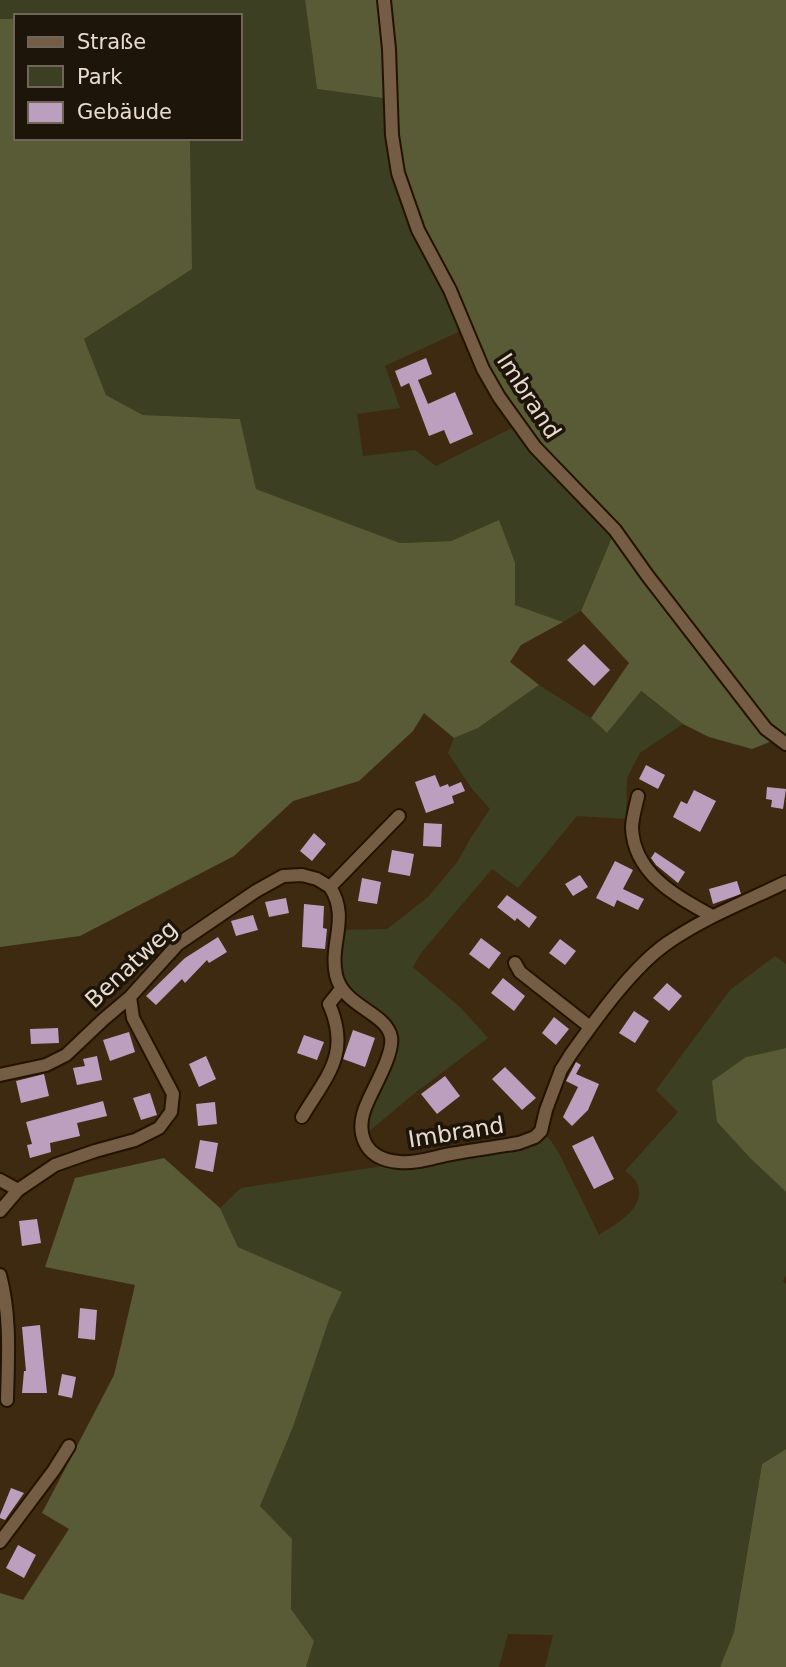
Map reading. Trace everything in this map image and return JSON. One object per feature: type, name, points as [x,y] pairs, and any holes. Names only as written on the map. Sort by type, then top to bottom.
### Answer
[{"type":"street","name":"Imbrand","points":[[384,0],[392,135],[398,173],[418,230],[450,290],[483,369],[511,416],[535,447],[615,530],[766,729],[786,744]]},
{"type":"street","points":[[638,796],[632,826],[635,849],[642,864],[673,895],[712,916]]},
{"type":"street","points":[[302,1117],[334,1063],[340,1038],[329,1004],[341,989],[334,965],[340,912],[330,887],[399,816]]},
{"type":"street","name":"Benatweg","points":[[0,1075],[46,1065],[66,1055],[130,997],[178,944],[256,891],[283,876],[302,875],[317,879],[330,887]]},
{"type":"street","name":"Imbrand","points":[[341,989],[385,1026],[391,1037],[390,1052],[359,1124],[362,1137],[371,1151],[399,1162],[519,1143],[535,1137],[541,1131],[561,1070],[590,1027],[644,963],[665,944],[712,916],[786,882]]},
{"type":"street","points":[[515,963],[520,972],[590,1027]]},
{"type":"street","points":[[0,1211],[18,1189],[55,1165],[135,1140],[159,1128],[171,1112],[173,1094],[133,1018],[130,997]]},
{"type":"street","points":[[0,1180],[18,1189]]},
{"type":"street","points":[[0,1275],[6,1297],[9,1342],[7,1400]]},
{"type":"street","points":[[0,1542],[69,1446]]},
{"type":"green space","points":[[0,0],[305,0],[317,89],[390,99],[467,328],[385,366],[400,408],[357,414],[363,456],[415,450],[436,466],[518,425],[615,530],[581,611],[563,622],[515,605],[515,562],[499,521],[451,541],[400,543],[256,489],[240,419],[143,415],[106,395],[84,339],[191,269],[190,140],[242,140],[242,14],[14,14],[14,19],[0,19]]},
{"type":"green space","points":[[305,0],[786,0],[786,742],[777,739],[752,749],[709,737],[683,724],[641,691],[607,733],[591,718],[629,663],[581,611],[615,530],[518,425],[406,201],[390,99],[317,89]]},
{"type":"green space","points":[[0,19],[14,19],[14,140],[190,140],[192,269],[84,339],[106,395],[143,415],[240,419],[256,489],[400,543],[451,541],[499,520],[515,562],[515,605],[563,622],[521,645],[510,662],[539,685],[478,728],[454,738],[424,713],[413,731],[359,781],[293,801],[234,856],[80,936],[0,947]]},
{"type":"green space","points":[[539,685],[591,718],[607,733],[640,691],[683,724],[640,753],[627,778],[626,819],[577,816],[518,888],[492,869],[421,953],[413,967],[461,1008],[488,1038],[362,1137],[391,1037],[341,989],[339,930],[387,929],[428,897],[458,861],[490,809],[472,789],[448,753],[454,738],[478,728]]},
{"type":"green space","points":[[775,956],[786,964],[786,1048],[746,1057],[717,1122],[786,1192],[786,1275],[783,1281],[786,1284],[786,1449],[762,1464],[734,1632],[720,1667],[545,1667],[553,1635],[508,1634],[499,1667],[306,1667],[314,1641],[291,1609],[292,1539],[260,1506],[293,1427],[341,1292],[238,1247],[220,1208],[241,1188],[408,1162],[541,1131],[559,1153],[599,1235],[621,1221],[634,1208],[639,1192],[637,1183],[625,1171],[678,1112],[656,1090],[730,990]]},
{"type":"green space","points":[[786,1048],[786,1192],[717,1122],[712,1081],[746,1057]]},
{"type":"green space","points":[[164,1158],[220,1208],[238,1247],[342,1292],[329,1320],[293,1427],[260,1506],[292,1539],[291,1609],[314,1641],[306,1667],[0,1667],[0,1593],[23,1600],[69,1529],[42,1513],[114,1375],[135,1285],[45,1267],[75,1178]]},
{"type":"green space","points":[[786,1449],[786,1667],[720,1667],[734,1632],[762,1464]]},
{"type":"building","points":[[426,358],[432,374],[418,380],[428,404],[455,392],[473,434],[450,444],[444,430],[429,436],[409,383],[401,387],[395,371]]},
{"type":"building","points":[[584,644],[610,670],[594,686],[567,660]]},
{"type":"building","points":[[646,765],[665,775],[658,789],[639,779]]},
{"type":"building","points":[[435,775],[440,787],[461,782],[465,791],[452,796],[454,803],[426,813],[415,782]]},
{"type":"building","points":[[767,787],[786,789],[783,809],[771,807],[772,800],[766,799]]},
{"type":"building","points":[[694,790],[716,801],[700,832],[673,817],[681,801],[687,804]]},
{"type":"building","points":[[424,823],[442,824],[441,847],[423,846]]},
{"type":"building","points":[[314,833],[326,844],[312,861],[300,851]]},
{"type":"building","points":[[392,850],[414,854],[410,876],[388,872]]},
{"type":"building","points":[[655,852],[685,872],[678,883],[656,865],[651,858]]},
{"type":"building","points":[[615,861],[633,870],[623,889],[644,899],[638,910],[617,900],[614,907],[596,898]]},
{"type":"building","points":[[580,875],[588,887],[573,896],[565,884]]},
{"type":"building","points":[[362,878],[381,882],[377,904],[358,901]]},
{"type":"building","points":[[737,881],[741,894],[713,904],[709,889]]},
{"type":"building","points":[[507,895],[537,917],[529,928],[497,907]]},
{"type":"building","points":[[286,898],[289,913],[269,917],[265,902]]},
{"type":"building","points":[[304,904],[324,906],[323,928],[327,929],[325,949],[302,947]]},
{"type":"building","points":[[253,915],[258,930],[236,936],[231,921]]},
{"type":"building","points":[[218,937],[227,952],[209,963],[207,960],[185,983],[182,979],[156,1005],[146,996],[185,958]]},
{"type":"building","points":[[481,938],[501,953],[489,969],[469,954]]},
{"type":"building","points":[[560,939],[576,951],[565,965],[549,953]]},
{"type":"building","points":[[503,978],[525,996],[514,1011],[491,993]]},
{"type":"building","points":[[667,983],[682,996],[669,1011],[653,998]]},
{"type":"building","points":[[634,1011],[649,1021],[635,1043],[619,1033]]},
{"type":"building","points":[[554,1017],[569,1029],[556,1045],[542,1033]]},
{"type":"building","points":[[58,1028],[59,1043],[31,1044],[30,1029]]},
{"type":"building","points":[[353,1030],[375,1038],[365,1067],[343,1059]]},
{"type":"building","points":[[129,1032],[135,1052],[110,1061],[103,1040]]},
{"type":"building","points":[[304,1035],[324,1042],[317,1060],[297,1053]]},
{"type":"building","points":[[97,1056],[102,1080],[77,1085],[73,1068],[85,1066],[83,1059]]},
{"type":"building","points":[[206,1056],[216,1079],[199,1087],[189,1064]]},
{"type":"building","points":[[576,1062],[581,1065],[576,1074],[599,1084],[588,1110],[572,1126],[563,1117],[578,1087],[566,1081]]},
{"type":"building","points":[[505,1067],[536,1098],[522,1110],[492,1079]]},
{"type":"building","points":[[44,1074],[49,1096],[21,1103],[16,1081]]},
{"type":"building","points":[[445,1076],[460,1096],[437,1114],[421,1094]]},
{"type":"building","points":[[150,1093],[157,1115],[141,1120],[133,1098]]},
{"type":"building","points":[[103,1101],[107,1116],[77,1123],[80,1136],[50,1143],[51,1152],[30,1158],[27,1145],[32,1144],[26,1122]]},
{"type":"building","points":[[215,1102],[217,1124],[198,1126],[196,1104]]},
{"type":"building","points":[[593,1136],[614,1179],[594,1189],[572,1146]]},
{"type":"building","points":[[200,1140],[218,1143],[213,1172],[195,1168]]},
{"type":"building","points":[[37,1219],[41,1243],[22,1246],[19,1221]]},
{"type":"building","points":[[80,1308],[97,1310],[95,1340],[78,1338]]},
{"type":"building","points":[[40,1325],[47,1393],[22,1393],[26,1371],[22,1327]]},
{"type":"building","points":[[62,1374],[76,1377],[72,1398],[58,1395]]},
{"type":"building","points":[[11,1488],[24,1493],[5,1520],[0,1518],[0,1515]]},
{"type":"building","points":[[18,1545],[36,1555],[24,1578],[6,1568]]}]
